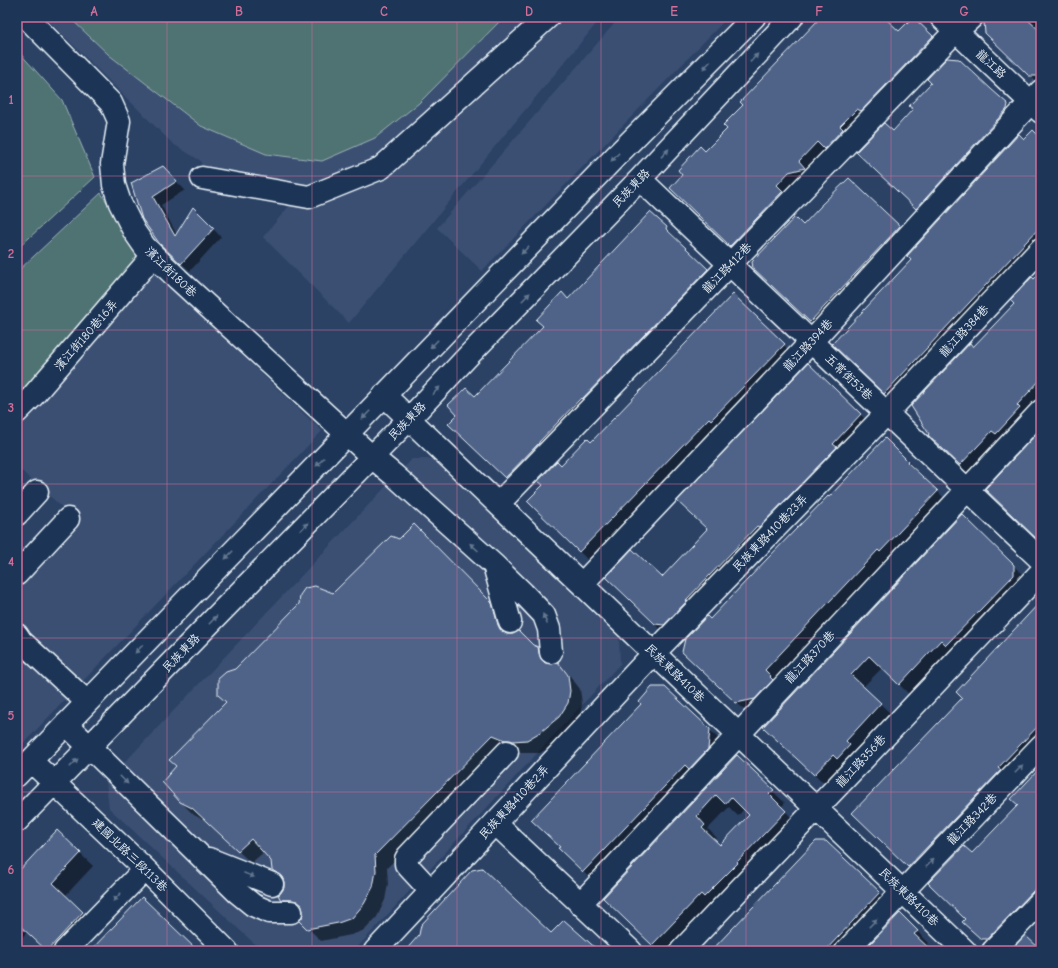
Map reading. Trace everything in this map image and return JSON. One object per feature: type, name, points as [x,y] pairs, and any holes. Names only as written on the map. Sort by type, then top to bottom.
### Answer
[{"type":"street","points":[[17,23],[25,17]]},
{"type":"street","name":"濱江街180巷","points":[[25,17],[111,104],[119,122],[112,164],[114,186],[120,203],[134,231],[145,247],[372,457],[494,565],[523,593],[544,615],[549,629],[551,652]]},
{"type":"street","points":[[202,178],[309,196],[381,168],[548,17]]},
{"type":"street","points":[[24,768],[617,155],[754,17]]},
{"type":"street","name":"民族東路","points":[[17,821],[409,419],[640,179],[792,17]]},
{"type":"street","name":"龍江路412巷","points":[[498,504],[730,264],[948,24],[972,17]]},
{"type":"street","name":"龍江路","points":[[948,24],[1038,101]]},
{"type":"street","name":"龍江路394巷","points":[[582,584],[1038,101]]},
{"type":"street","name":"五常街53巷","points":[[640,179],[1041,560]]},
{"type":"street","name":"龍江路384巷","points":[[887,413],[1041,249]]},
{"type":"street","name":"濱江街180巷16弄","points":[[17,412],[37,391],[136,276],[152,255]]},
{"type":"street","name":"民族東路410巷","points":[[384,396],[965,951]]},
{"type":"street","name":"龍江路370巷","points":[[580,904],[1041,411]]},
{"type":"street","name":"民族東路410巷23弄","points":[[654,653],[887,413]]},
{"type":"street","points":[[17,514],[37,492]]},
{"type":"street","points":[[17,574],[68,519]]},
{"type":"street","points":[[494,565],[510,622]]},
{"type":"street","name":"龍江路356巷","points":[[681,951],[1041,572]]},
{"type":"street","points":[[17,635],[21,641],[87,702]]},
{"type":"street","name":"民族東路410巷2弄","points":[[375,951],[654,653]]},
{"type":"street","points":[[66,724],[237,892],[253,905],[269,912],[291,912]]},
{"type":"street","name":"龍江路342巷","points":[[846,951],[1041,746]]},
{"type":"street","points":[[431,891],[406,864],[406,859],[507,752]]},
{"type":"street","name":"建國北路三段113巷","points":[[24,768],[54,783],[145,869],[224,950]]},
{"type":"street","points":[[495,823],[631,951]]},
{"type":"street","points":[[200,855],[272,884]]},
{"type":"street","points":[[65,951],[145,869]]},
{"type":"street","points":[[993,951],[1041,901]]},
{"type":"shaded area","points":[[45,17],[602,17],[349,323],[263,237],[290,205],[203,192],[201,161],[173,144]]},
{"type":"shaded area","points":[[620,17],[728,17],[482,271],[437,228]]},
{"type":"shaded area","points":[[154,272],[322,431],[17,750],[17,591],[81,524],[17,467],[17,420]]},
{"type":"shaded area","points":[[412,459],[434,459],[619,638],[620,664],[354,951],[262,951],[109,808],[106,782]]},
{"type":"green space","points":[[69,17],[504,17],[419,103],[375,138],[322,161],[266,154],[201,126],[109,55]]},
{"type":"green space","points":[[17,50],[62,100],[95,177],[17,249]]},
{"type":"green space","points":[[101,193],[146,264],[17,412],[17,272]]},
{"type":"building","points":[[821,17],[884,17],[899,31],[913,17],[933,36],[861,111],[857,109],[840,126],[843,129],[824,149],[817,142],[799,161],[805,168],[789,172],[777,185],[783,191],[730,246],[670,188],[682,175],[678,170],[700,146],[705,151],[727,129],[723,125],[743,105],[740,102]]},
{"type":"building","points":[[989,17],[1025,17],[1041,32],[1041,76],[1029,76],[985,33],[984,23]]},
{"type":"building","points":[[947,58],[959,59],[1008,104],[1007,109],[916,209],[856,152],[884,123],[893,131],[913,109],[909,106],[931,83],[927,79]]},
{"type":"building","points":[[1033,130],[1041,138],[1041,226],[884,394],[832,344],[911,260],[907,256],[1019,134],[1024,139]]},
{"type":"building","points":[[163,166],[177,181],[153,197],[175,236],[193,207],[214,228],[181,264],[159,243],[142,219],[131,183]]},
{"type":"building","points":[[849,178],[900,226],[810,322],[753,268],[752,262],[795,217],[803,225]]},
{"type":"building","points":[[650,212],[667,227],[666,229],[708,269],[582,399],[581,398],[505,478],[448,424],[457,415],[448,405],[466,388],[475,396],[543,326],[536,320],[562,292],[568,299]]},
{"type":"building","points":[[1041,272],[1041,379],[1017,405],[1020,408],[996,434],[992,431],[960,465],[928,435],[929,434],[911,406],[970,343],[973,347],[1014,304],[1010,300],[1032,277],[1034,279]]},
{"type":"building","points":[[733,294],[785,344],[711,420],[709,418],[579,552],[527,501],[543,485],[538,481],[557,461],[561,465],[587,438],[591,442]]},
{"type":"building","points":[[808,363],[861,414],[833,444],[837,447],[759,527],[757,526],[664,625],[655,624],[606,577],[632,549],[662,577],[707,529],[677,501]]},
{"type":"building","points":[[1041,429],[1041,543],[985,489]]},
{"type":"building","points":[[885,438],[908,461],[907,462],[938,491],[880,552],[878,550],[765,670],[773,680],[755,699],[736,703],[682,652],[685,639],[707,616],[710,619]]},
{"type":"building","points":[[962,514],[1014,565],[1014,575],[946,645],[941,640],[899,685],[869,656],[851,675],[881,703],[846,741],[850,745],[837,759],[833,755],[814,775],[763,727]]},
{"type":"building","points":[[414,524],[492,603],[498,625],[502,631],[507,634],[513,634],[519,631],[533,645],[538,647],[541,659],[545,663],[552,664],[558,662],[568,675],[570,691],[568,703],[559,717],[542,731],[527,740],[505,740],[493,735],[375,855],[376,871],[373,887],[364,904],[352,918],[338,923],[307,929],[299,921],[302,918],[302,905],[297,901],[281,900],[278,895],[284,888],[282,877],[272,870],[271,861],[251,839],[238,851],[192,808],[180,802],[162,782],[176,766],[169,760],[226,702],[218,695],[218,679],[226,672],[235,669],[299,604],[300,595],[305,588],[315,586],[333,593],[391,536],[399,539]]},
{"type":"building","points":[[1041,601],[1041,723],[998,768],[1001,770],[908,867],[852,813],[962,698],[956,692]]},
{"type":"building","points":[[652,687],[665,687],[710,729],[708,749],[689,769],[685,765],[583,872],[558,848],[560,847],[531,820],[641,704],[639,702]]},
{"type":"building","points":[[737,755],[774,790],[769,794],[786,811],[704,897],[701,894],[652,945],[603,898]],"holes":[[[716,795],[725,804],[731,797],[749,815],[720,845],[702,828],[705,825],[697,816]]]},
{"type":"building","points":[[1041,767],[1041,883],[987,939],[981,939],[962,922],[965,919],[928,883],[964,846],[972,853],[1018,805],[1011,799]]},
{"type":"building","points":[[57,830],[81,853],[53,883],[83,912],[47,951],[17,923],[17,873]]},
{"type":"building","points":[[816,841],[826,841],[880,892],[825,951],[711,951]]},
{"type":"building","points":[[482,868],[551,933],[564,920],[599,951],[405,951],[419,935],[421,925],[472,870]]},
{"type":"building","points":[[142,897],[169,923],[198,951],[90,951]]},
{"type":"building","points":[[900,913],[918,931],[914,934],[932,951],[877,951],[870,944]]},
{"type":"building","points":[[1025,935],[1041,950],[1041,951],[1010,951]]}]
